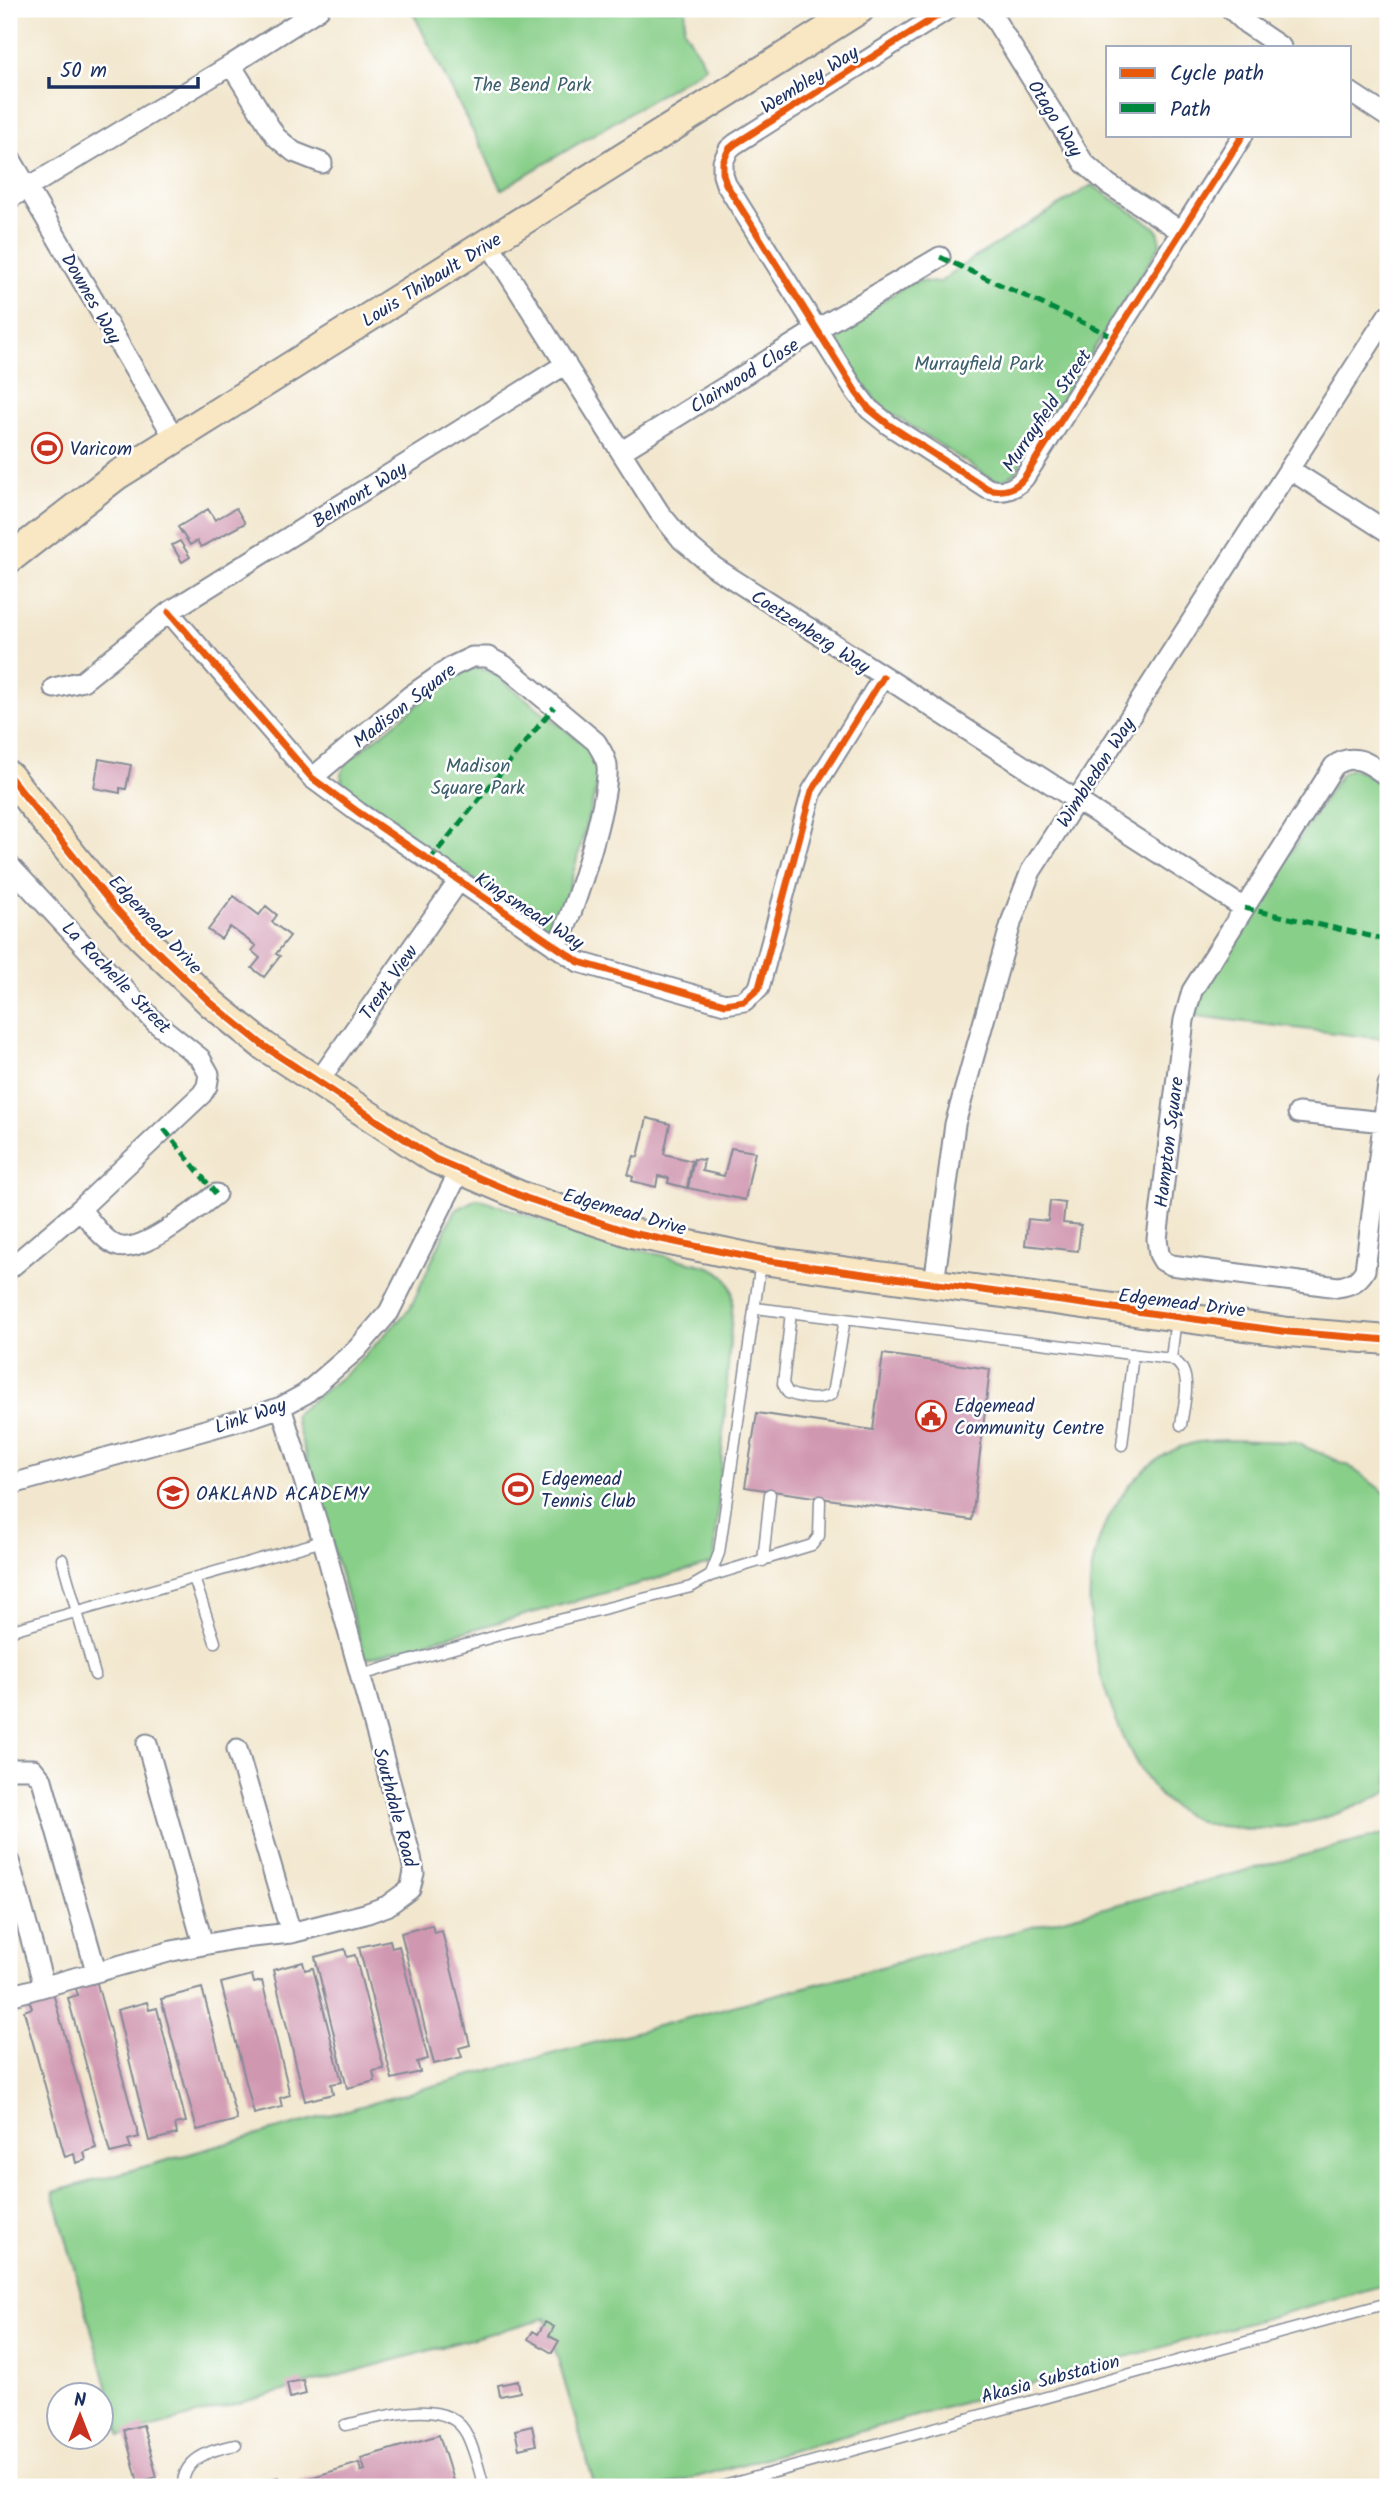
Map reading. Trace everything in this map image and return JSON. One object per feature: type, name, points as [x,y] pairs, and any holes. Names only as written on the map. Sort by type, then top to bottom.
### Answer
[{"type":"street","points":[[9,199],[319,9]]},
{"type":"street","name":"Louis Thibault Drive","points":[[9,559],[116,476],[860,9]]},
{"type":"street","name":"Wembley Way","points":[[725,156],[735,144],[948,9]]},
{"type":"street","name":"Otago Way","points":[[986,9],[1084,163],[1108,184],[1181,231]]},
{"type":"street","points":[[1231,9],[1247,24],[1280,46]]},
{"type":"street","points":[[231,65],[276,137],[294,152],[322,163]]},
{"type":"street","points":[[1352,93],[1388,117]]},
{"type":"street","name":"Murrayfield Street","points":[[725,156],[722,169],[726,184],[816,330],[869,409],[889,425],[988,489],[1005,491],[1019,484],[1024,478],[1241,136]]},
{"type":"street","name":"Downes Way","points":[[9,156],[175,439]]},
{"type":"street","name":"Coetzenberg Way","points":[[488,242],[659,512],[682,540],[714,567],[1244,908]]},
{"type":"street","name":"Clairwood Close","points":[[622,452],[816,330],[940,257]]},
{"type":"street","name":"Wimbledon Way","points":[[934,1284],[956,1124],[1012,920],[1031,871],[1388,315]]},
{"type":"street","name":"Belmont Way","points":[[54,688],[83,681],[169,612],[566,364]]},
{"type":"street","points":[[1289,469],[1388,532]]},
{"type":"street","name":"Kingsmead Way","points":[[169,612],[312,778],[458,882],[579,962],[725,1004],[744,1001],[759,988],[812,791],[883,677]]},
{"type":"street","name":"Madison Square","points":[[312,778],[410,696],[465,659],[488,657],[505,666],[596,742],[605,759],[607,775],[603,800],[564,933],[556,947]]},
{"type":"street","name":"Hampton Square","points":[[1388,777],[1366,761],[1343,760],[1334,766],[1192,991],[1188,1002],[1157,1239],[1163,1261],[1171,1265],[1338,1287],[1352,1284],[1365,1270],[1388,1085]]},
{"type":"street","name":"Edgemead Drive","points":[[9,776],[142,938],[211,1003],[264,1046],[435,1159],[526,1198],[593,1221],[698,1248],[762,1260],[1289,1332],[1388,1340]]},
{"type":"street","name":"La Rochelle Street","points":[[9,865],[155,1021],[200,1058],[209,1074],[202,1094],[80,1209],[9,1269]]},
{"type":"street","name":"Trent View","points":[[318,1082],[458,882]]},
{"type":"street","points":[[1298,1113],[1384,1122]]},
{"type":"street","name":"Link Way","points":[[9,1485],[281,1407],[305,1394],[338,1368],[389,1312],[460,1170]]},
{"type":"street","points":[[80,1209],[110,1241],[125,1248],[140,1244],[183,1220],[216,1194]]},
{"type":"street","name":"Southdale Road","points":[[13,1995],[203,1944],[291,1933],[387,1906],[410,1889],[414,1880],[411,1857],[323,1541],[281,1407]]},
{"type":"street","points":[[147,1744],[203,1944]]},
{"type":"street","points":[[237,1749],[291,1933]]},
{"type":"street","points":[[9,1769],[33,1769],[42,1780],[96,1971]]},
{"type":"street","points":[[9,1861],[44,1986]]},
{"type":"lane","points":[[710,1576],[719,1553],[762,1260]]},
{"type":"lane","points":[[755,1308],[1171,1359],[1180,1363],[1186,1376],[1181,1425]]},
{"type":"lane","points":[[791,1312],[783,1384],[788,1393],[796,1396],[823,1399],[832,1394],[845,1319]]},
{"type":"lane","points":[[1171,1359],[1176,1317]]},
{"type":"lane","points":[[1122,1445],[1133,1354]]},
{"type":"lane","points":[[763,1561],[770,1494]]},
{"type":"lane","points":[[361,1675],[503,1634],[691,1587],[710,1576],[804,1550],[817,1542],[820,1501]]},
{"type":"lane","points":[[9,1631],[323,1541]]},
{"type":"lane","points":[[62,1559],[95,1675]]},
{"type":"lane","points":[[194,1578],[215,1642]]},
{"type":"lane","name":"Akasia Substation","points":[[720,2487],[1388,2303]]},
{"type":"lane","points":[[345,2425],[413,2411],[438,2413],[455,2420],[467,2433],[484,2487]]},
{"type":"lane","points":[[183,2487],[183,2479],[197,2457],[215,2449],[236,2445]]},
{"type":"green space","name":"The Bend Park","points":[[411,9],[686,9],[684,29],[706,67],[502,189]]},
{"type":"green space","name":"Murrayfield Park","points":[[1092,185],[1156,228],[1160,245],[1015,473],[1003,480],[992,479],[875,400],[840,350],[838,335],[843,326],[909,284],[920,281],[939,283],[961,266]]},
{"type":"green space","name":"Madison Square Park","points":[[473,667],[493,673],[594,752],[601,771],[562,914],[555,923],[543,927],[351,796],[343,784],[342,775],[347,762],[460,671]]},
{"type":"green space","points":[[1350,769],[1361,771],[1388,790],[1388,1006],[1384,1039],[1196,1016],[1199,998],[1206,983],[1341,774]]},
{"type":"green space","name":"Edgemead Tennis Club","points":[[476,1199],[584,1236],[710,1267],[727,1279],[733,1298],[714,1563],[365,1659],[294,1415],[349,1371],[410,1309],[454,1211]]},
{"type":"green space","points":[[1199,1442],[1294,1442],[1348,1465],[1388,1495],[1388,1792],[1331,1816],[1291,1826],[1251,1829],[1210,1825],[1187,1816],[1172,1806],[1149,1783],[1132,1754],[1117,1722],[1097,1662],[1090,1600],[1092,1570],[1099,1541],[1111,1512],[1142,1472],[1173,1450]]},
{"type":"green space","points":[[1388,1833],[1388,2284],[661,2487],[595,2487],[546,2318],[121,2436],[116,2418],[116,2380],[105,2380],[53,2192],[487,2071]]},
{"type":"building","points":[[236,508],[245,523],[201,547],[197,541],[190,545],[178,527],[208,509],[215,520]]},
{"type":"building","points":[[180,541],[190,557],[182,562],[172,545]]},
{"type":"building","points":[[99,759],[131,765],[126,789],[120,788],[120,793],[94,788]]},
{"type":"building","points":[[234,896],[259,915],[266,906],[277,915],[272,922],[290,936],[276,954],[280,956],[264,977],[252,968],[260,958],[252,951],[256,946],[230,927],[221,939],[208,930]]},
{"type":"building","points":[[647,1118],[670,1124],[664,1154],[692,1161],[687,1188],[668,1183],[669,1178],[658,1176],[656,1187],[632,1181],[633,1177],[628,1175],[634,1156],[638,1157]]},
{"type":"building","points":[[731,1148],[755,1152],[745,1200],[688,1188],[694,1159],[704,1160],[702,1171],[724,1176]]},
{"type":"building","points":[[1050,1201],[1065,1203],[1063,1223],[1081,1225],[1078,1251],[1025,1245],[1028,1219],[1048,1221]]},
{"type":"building","points":[[883,1354],[990,1369],[972,1520],[745,1487],[757,1413],[873,1430]]},
{"type":"building","points":[[432,1925],[434,1933],[442,1931],[470,2045],[459,2048],[462,2057],[434,2064],[401,1933]]},
{"type":"building","points":[[390,1940],[392,1948],[399,1946],[428,2059],[417,2062],[420,2072],[392,2079],[359,1947]]},
{"type":"building","points":[[345,1949],[347,1957],[355,1955],[384,2069],[373,2071],[375,2081],[347,2088],[315,1957]]},
{"type":"building","points":[[303,1962],[305,1970],[313,1968],[342,2082],[331,2084],[333,2094],[305,2101],[273,1970]]},
{"type":"building","points":[[252,1975],[254,1983],[262,1981],[290,2095],[280,2098],[282,2107],[254,2114],[221,1983]]},
{"type":"building","points":[[96,1980],[139,2137],[128,2140],[131,2148],[110,2153],[68,1998],[78,1995],[75,1986]]},
{"type":"building","points":[[202,1988],[237,2120],[197,2130],[161,1999]]},
{"type":"building","points":[[53,1993],[96,2148],[84,2152],[86,2160],[76,2163],[74,2154],[65,2157],[24,2011],[32,2008],[29,2000]]},
{"type":"building","points":[[147,2002],[149,2010],[157,2008],[186,2122],[175,2124],[177,2134],[149,2141],[117,2010]]},
{"type":"building","points":[[545,2322],[554,2327],[549,2336],[559,2341],[552,2353],[528,2339],[533,2331],[538,2334]]},
{"type":"building","points":[[303,2380],[306,2394],[290,2398],[287,2383]]},
{"type":"building","points":[[518,2381],[520,2392],[500,2396],[498,2385]]},
{"type":"building","points":[[143,2425],[157,2477],[138,2482],[124,2430]]},
{"type":"building","points":[[532,2426],[536,2445],[519,2449],[515,2430]]},
{"type":"building","points":[[439,2435],[455,2487],[295,2487],[293,2483],[359,2463],[361,2471],[365,2470],[361,2458]]},
{"type":"building","points":[[278,2477],[281,2487],[244,2487],[244,2486]]},
{"type":"marked path","points":[[940,257],[1114,337]]},
{"type":"marked path","points":[[429,861],[554,707]]},
{"type":"marked path","points":[[1244,908],[1388,940]]},
{"type":"marked path","points":[[164,1129],[216,1194]]},
{"type":"cycle path","points":[[948,9],[735,144],[729,149],[723,162],[723,175],[726,184],[869,409],[889,425],[988,489],[1008,490],[1024,478],[1242,136]]},
{"type":"cycle path","points":[[169,612],[312,778],[358,812],[579,962],[725,1004],[744,1001],[759,988],[812,791],[883,677]]},
{"type":"cycle path","points":[[9,776],[110,902],[143,938],[211,1003],[264,1046],[435,1159],[526,1198],[632,1233],[762,1260],[1289,1332],[1388,1340]]},
{"type":"place","name":"Varicom","points":[[47,448]]},
{"type":"place","name":"Edgemead Community Centre","points":[[931,1416]]},
{"type":"place","name":"Edgemead Tennis Club","points":[[518,1489]]},
{"type":"place","name":"OAKLAND ACADEMY","points":[[173,1493]]}]
